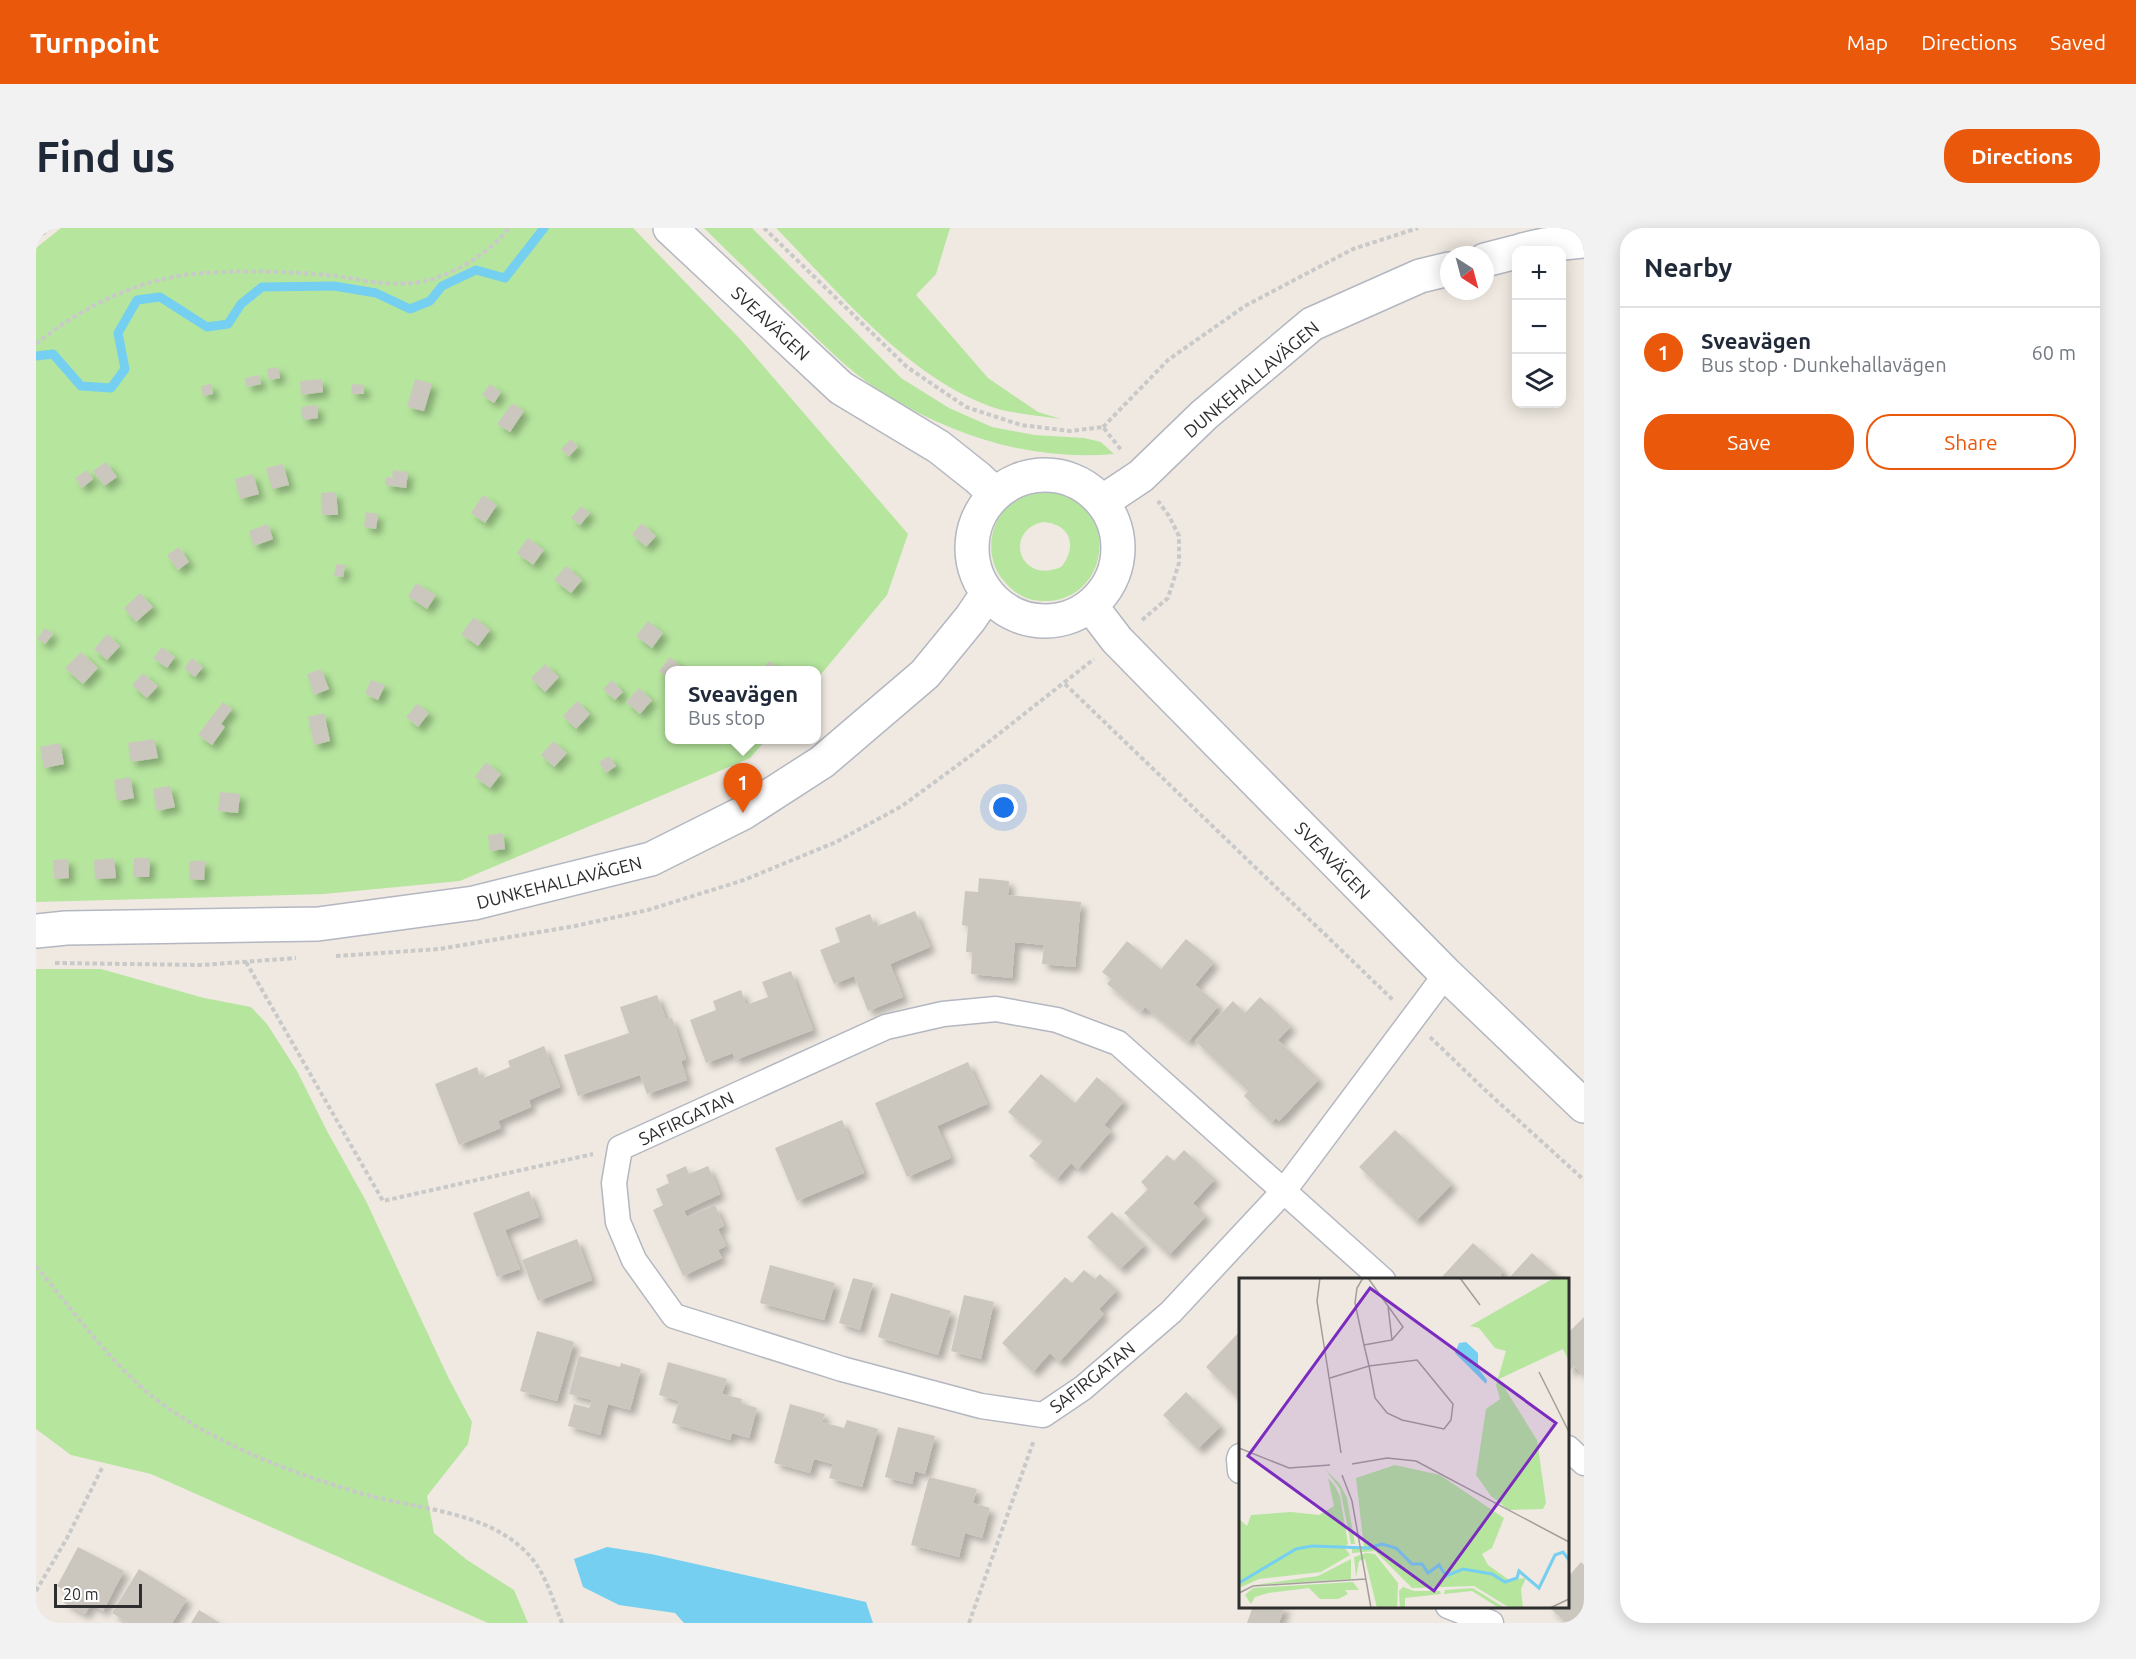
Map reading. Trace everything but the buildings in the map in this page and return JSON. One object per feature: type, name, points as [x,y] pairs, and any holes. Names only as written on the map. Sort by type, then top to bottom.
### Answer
[{"type":"street","name":"SVEAVÄGEN","points":[[676,234],[841,388],[939,447],[995,494]]},
{"type":"street","points":[[1540,246],[1584,241]]},
{"type":"street","points":[[1494,258],[1512,253]]},
{"type":"street","name":"DUNKEHALLAVÄGEN","points":[[1102,502],[1141,476],[1204,415],[1312,324],[1420,276],[1440,271]]},
{"type":"street","points":[[1052,475],[1071,480],[1088,489],[1102,502],[1112,517],[1117,534],[1118,552],[1114,572],[1105,591],[1091,606],[1069,618],[1044,622],[1022,619],[1002,609],[987,594],[977,579],[972,563],[971,546],[974,527],[982,509],[995,494],[1012,482],[1032,476],[1052,475]]},
{"type":"street","name":"DUNKEHALLAVÄGEN","points":[[36,931],[66,928],[318,924],[474,903],[651,859],[743,813],[822,762],[925,674],[970,619],[987,594]]},
{"type":"street","name":"SVEAVÄGEN","points":[[1091,606],[1117,640],[1446,974],[1584,1106]]},
{"type":"street","name":"SAFIRGATAN","points":[[1283,1192],[1119,1043],[1057,1020],[996,1009],[943,1014],[886,1027],[620,1148],[614,1183],[618,1222],[634,1260],[674,1316],[842,1370],[981,1406],[1043,1415],[1083,1388],[1171,1312],[1283,1192],[1446,974]]},
{"type":"street","points":[[1283,1192],[1381,1278]]},
{"type":"street","points":[[1569,1449],[1584,1464]]},
{"type":"street","points":[[1453,1608],[1491,1623]]},
{"type":"path","points":[[36,239],[50,228]]},
{"type":"path","points":[[36,344],[83,311],[141,284],[191,274],[256,272],[327,275],[384,283],[424,282],[456,270],[499,241],[509,228]]},
{"type":"path","points":[[764,228],[907,367],[966,407],[1022,424],[1070,431],[1103,428],[1168,360],[1245,306],[1353,249],[1418,228]]},
{"type":"path","points":[[334,956],[439,949],[575,926],[648,910],[744,880],[836,842],[902,806],[1065,684],[1168,598],[1179,563],[1179,536],[1169,516],[1141,476],[1103,428]]},
{"type":"path","points":[[1065,684],[1484,1089],[1584,1180]]},
{"type":"path","points":[[47,963],[202,964],[301,958]]},
{"type":"path","points":[[246,962],[383,1201],[620,1148]]},
{"type":"path","points":[[36,1266],[112,1357],[147,1392],[177,1414],[222,1441],[283,1468],[361,1493],[481,1522],[508,1537],[526,1551],[541,1570],[562,1623]]},
{"type":"path","points":[[969,1623],[1043,1415]]},
{"type":"path","points":[[36,1591],[67,1538],[102,1467]]},
{"type":"green space","points":[[61,228],[633,228],[740,339],[908,534],[887,595],[821,674],[821,666],[665,666],[665,744],[762,744],[750,758],[460,881],[324,894],[36,902],[36,248]]},
{"type":"green space","points":[[704,228],[752,228],[901,378],[949,408],[992,427],[1034,435],[1084,438],[1101,442],[1114,454],[1051,454],[1021,449],[961,431],[904,405],[866,382],[846,365]]},
{"type":"green space","points":[[776,228],[950,228],[936,274],[916,295],[988,378],[1038,412],[1061,419],[997,409],[958,392],[929,374],[874,329]]},
{"type":"green space","points":[[1041,491],[1057,492],[1078,502],[1091,515],[1098,533],[1099,551],[1095,569],[1084,585],[1069,596],[1048,601],[1029,599],[1008,586],[997,570],[991,546],[996,522],[1003,512],[1023,496]],"holes":[[[1042,522],[1052,523],[1065,531],[1069,537],[1069,552],[1061,567],[1047,571],[1035,569],[1022,555],[1020,545],[1023,536],[1030,528]]]},
{"type":"green space","points":[[36,969],[101,969],[204,998],[251,1007],[267,1024],[297,1071],[366,1201],[448,1377],[472,1422],[468,1444],[427,1496],[434,1533],[467,1560],[514,1590],[528,1623],[488,1623],[151,1474],[71,1455],[36,1429]]},
{"type":"water","points":[[607,1547],[651,1554],[866,1602],[873,1623],[684,1623],[675,1613],[619,1605],[583,1587],[574,1559]]},
{"type":"waterway","points":[[36,356],[53,354],[81,386],[111,388],[125,369],[118,333],[137,300],[160,297],[207,327],[228,324],[241,304],[262,287],[334,286],[376,293],[410,309],[430,301],[442,286],[476,270],[505,278],[544,228]]},
{"type":"place","name":"Sveavägen","points":[[743,813]]}]
